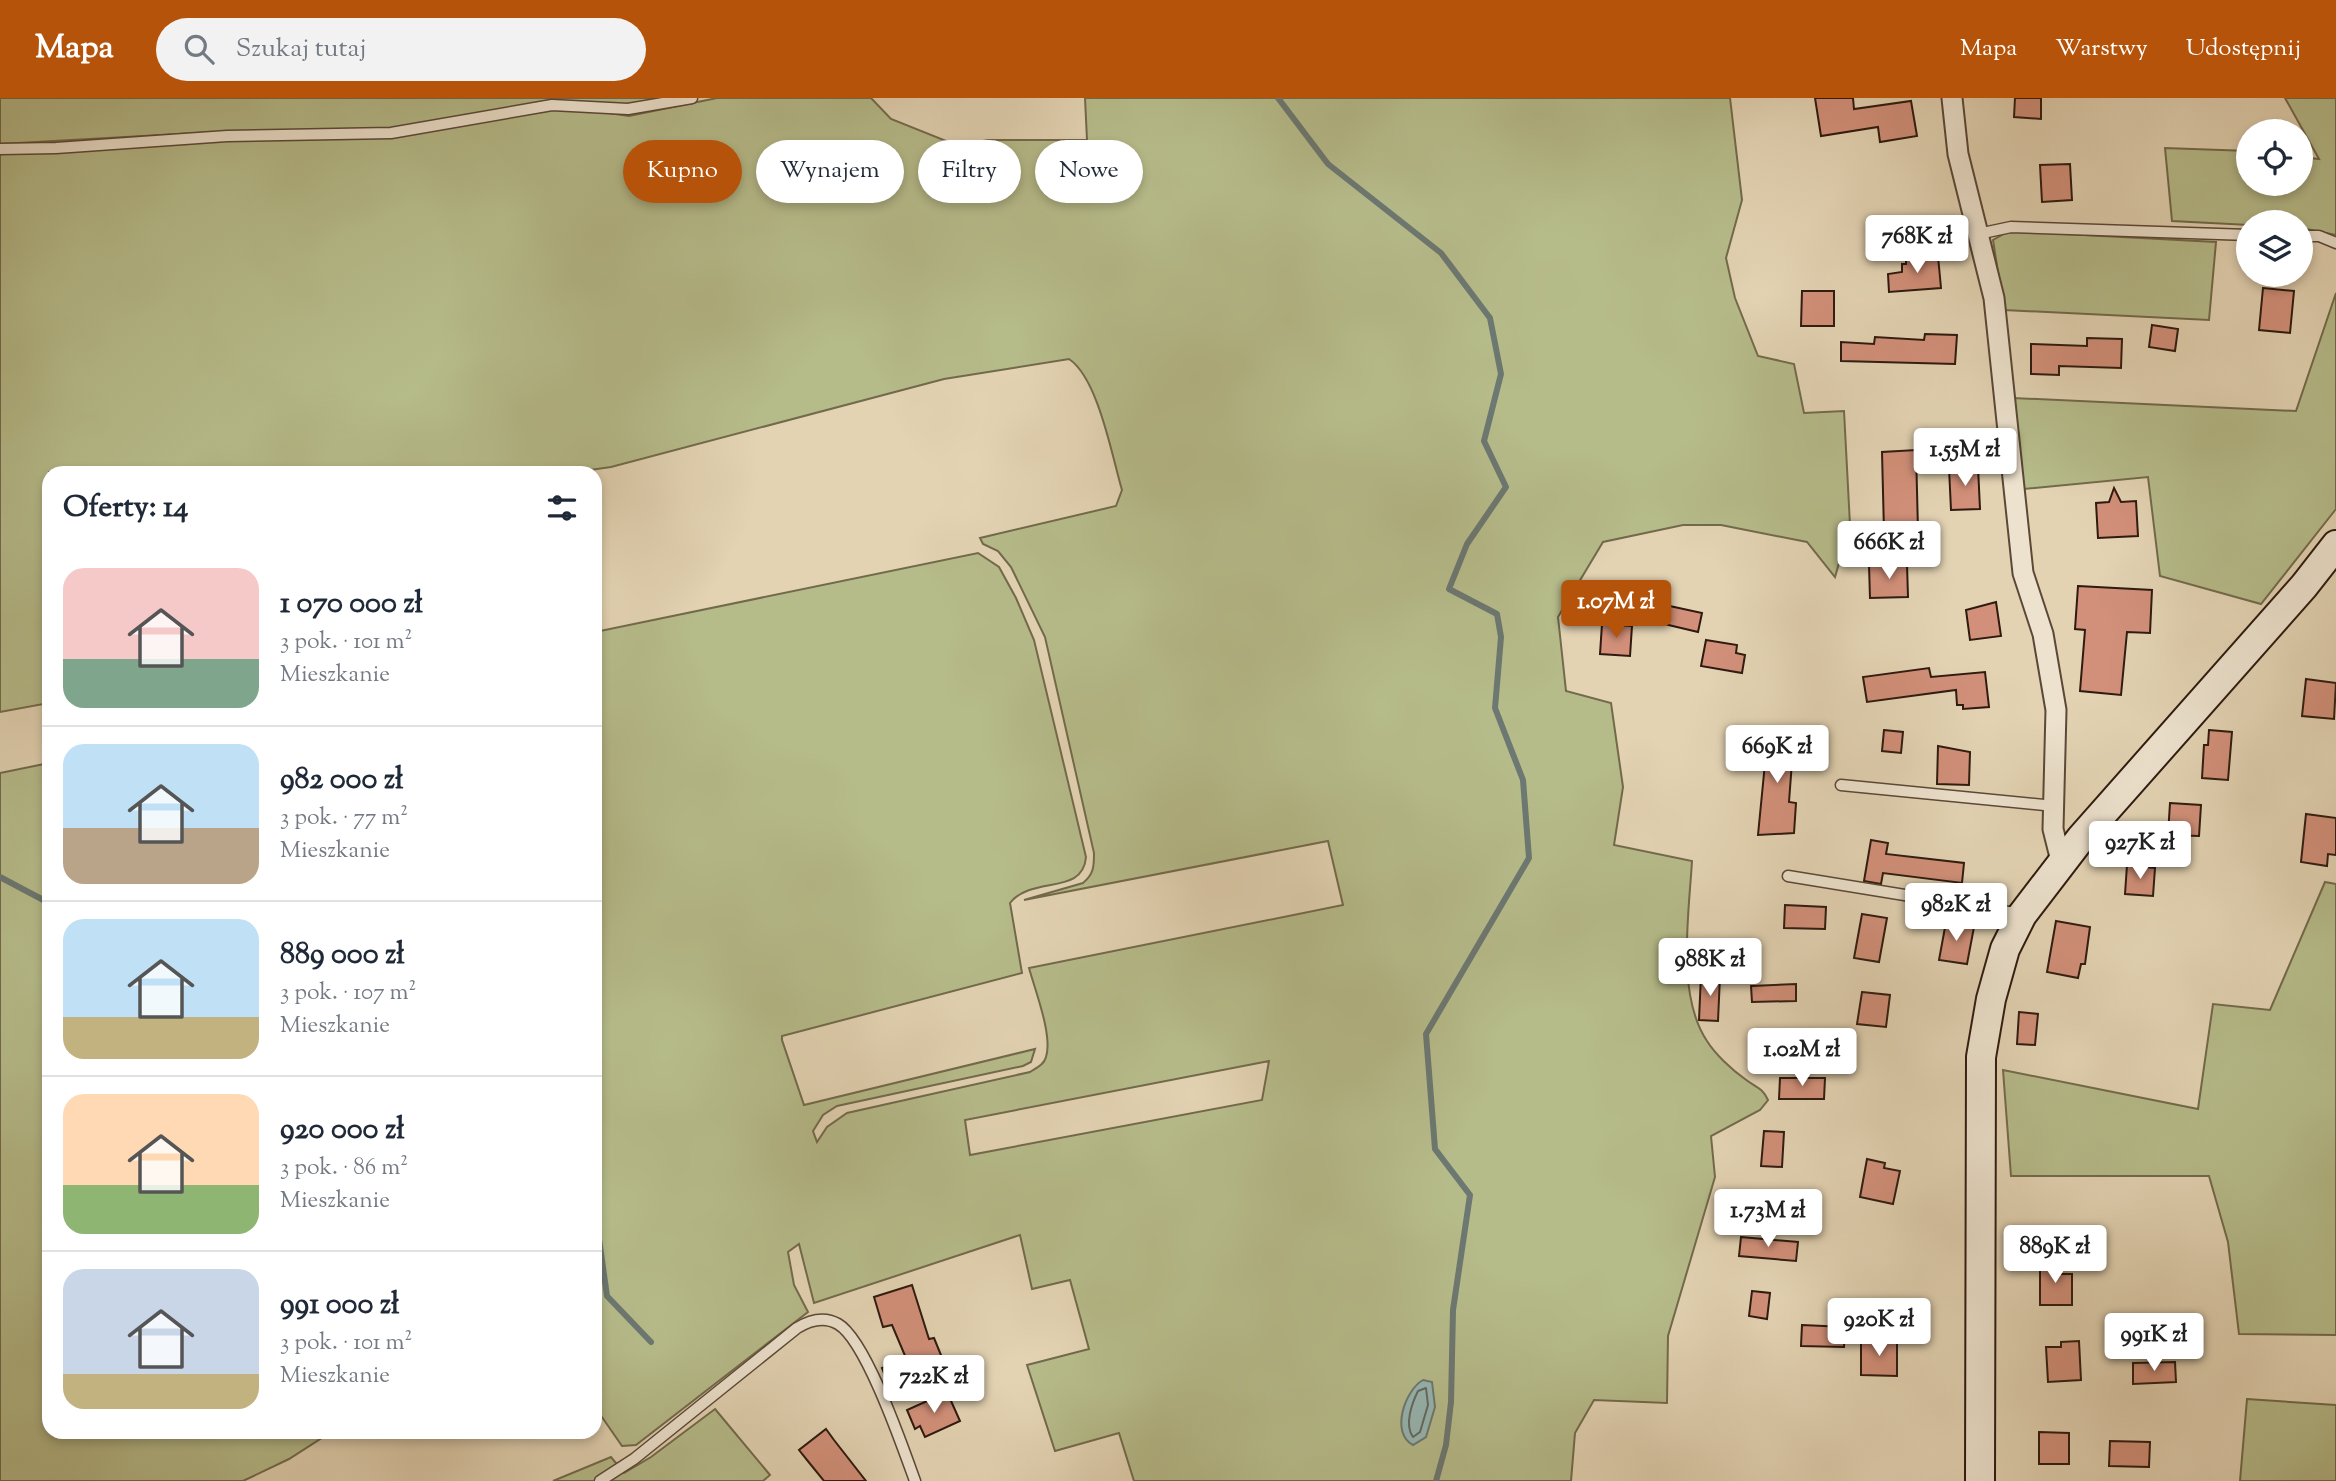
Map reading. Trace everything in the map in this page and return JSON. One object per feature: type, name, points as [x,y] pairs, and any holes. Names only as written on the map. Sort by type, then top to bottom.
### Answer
[{"type":"street","points":[[1952,98],[1958,154],[1994,298],[2023,573],[2043,634],[2056,710],[2053,830],[2061,861]]},
{"type":"street","points":[[1980,1481],[1982,1057],[1991,999],[2005,949],[2022,915],[2061,861],[2304,586],[2336,545]]},
{"type":"lane","points":[[0,149],[227,136],[391,133],[552,105],[628,109],[692,98]]},
{"type":"lane","points":[[1978,234],[2011,228],[2236,235]]},
{"type":"lane","points":[[2313,236],[2336,243]]},
{"type":"lane","points":[[1841,785],[2054,806]]},
{"type":"lane","points":[[1788,876],[2022,915]]},
{"type":"lane","points":[[600,1481],[634,1459],[797,1328],[808,1322],[828,1320],[846,1330],[862,1354],[915,1481]]},
{"type":"green space","points":[[0,98],[660,98],[595,111],[629,116],[717,98],[871,98],[891,119],[944,140],[918,140],[918,203],[1021,203],[1021,140],[1035,140],[1035,203],[1143,203],[1143,140],[1087,140],[1085,98],[1730,98],[1742,200],[1726,258],[1735,298],[1758,356],[1794,364],[1804,413],[1844,411],[1850,525],[1835,577],[1807,542],[1721,525],[1683,525],[1603,542],[1558,617],[1566,691],[1611,703],[1623,787],[1614,845],[1692,861],[1687,954],[1691,1001],[1697,1022],[1719,1056],[1761,1090],[1768,1100],[1760,1110],[1711,1136],[1715,1177],[1668,1336],[1667,1403],[1594,1400],[1575,1433],[1571,1481],[1134,1481],[1119,1433],[1055,1451],[1027,1365],[1089,1349],[1070,1280],[1032,1289],[1020,1235],[814,1303],[799,1244],[788,1252],[794,1285],[808,1312],[636,1445],[622,1446],[602,1417],[602,631],[978,553],[999,567],[1034,640],[1086,857],[1083,869],[1076,877],[1031,889],[1010,903],[1022,973],[782,1036],[804,1105],[1035,1049],[1031,1062],[1023,1066],[837,1106],[823,1115],[813,1131],[817,1142],[827,1127],[847,1113],[1030,1072],[1044,1062],[1048,1048],[1047,1037],[1029,968],[1343,905],[1328,841],[1024,900],[1083,883],[1093,870],[1094,853],[1045,637],[1011,567],[998,551],[983,544],[980,538],[1116,506],[1122,490],[1103,419],[1088,383],[1069,359],[944,379],[602,468],[602,466],[42,466],[42,704],[0,712],[0,154],[219,140],[214,132],[0,144]],"holes":[[[1269,1061],[1262,1100],[970,1155],[965,1120]]]},
{"type":"green space","points":[[2285,98],[2336,98],[2336,235],[2313,230],[2313,210],[2236,210],[2236,224],[2172,221],[2165,148],[2236,151],[2236,196],[2313,196],[2313,158],[2319,159],[2313,148],[2313,119],[2297,119]]},
{"type":"green space","points":[[2009,231],[2216,242],[2209,320],[2004,310],[1993,240]]},
{"type":"green space","points":[[2336,293],[2336,509],[2261,604],[2160,576],[2148,477],[2024,489],[2013,398],[2296,411]]},
{"type":"green space","points":[[42,764],[42,1439],[320,1439],[289,1459],[243,1481],[0,1481],[0,773]]},
{"type":"green space","points":[[2325,882],[2336,884],[2336,1335],[2239,1334],[2228,1242],[2209,1176],[2011,1176],[2003,1070],[2198,1109],[2213,1004],[2270,1010]]},
{"type":"green space","points":[[2247,1399],[2336,1405],[2336,1481],[2240,1481]]},
{"type":"green space","points":[[715,1409],[770,1475],[763,1481],[553,1481],[611,1457],[624,1473],[651,1457]]},
{"type":"water","points":[[1423,1380],[1432,1382],[1435,1407],[1426,1437],[1413,1445],[1406,1439],[1401,1422],[1406,1402],[1416,1385]]},
{"type":"building","points":[[1815,98],[1853,98],[1854,109],[1911,101],[1917,136],[1880,142],[1878,127],[1821,136]]},
{"type":"building","points":[[2015,98],[2041,98],[2041,119],[2014,117]]},
{"type":"building","points":[[2070,164],[2072,200],[2042,202],[2040,165]]},
{"type":"building","points":[[1938,256],[1941,288],[1889,292],[1888,274],[1902,272],[1902,264],[1906,264],[1906,259]]},
{"type":"building","points":[[2263,288],[2294,291],[2290,333],[2259,330]]},
{"type":"building","points":[[1802,291],[1834,291],[1834,326],[1801,326]]},
{"type":"building","points":[[2152,325],[2178,329],[2175,351],[2149,347]]},
{"type":"building","points":[[1925,334],[1957,335],[1955,364],[1841,361],[1841,342],[1874,344],[1875,337],[1924,340]]},
{"type":"building","points":[[2087,338],[2122,339],[2121,368],[2059,366],[2059,375],[2031,374],[2031,344],[2087,346]]},
{"type":"building","points":[[1916,450],[1918,531],[1884,532],[1882,452]]},
{"type":"building","points":[[1978,467],[1980,509],[1951,510],[1949,468]]},
{"type":"building","points":[[2114,488],[2121,502],[2136,501],[2138,536],[2098,538],[2096,503],[2109,502]]},
{"type":"building","points":[[1907,564],[1908,597],[1870,598],[1869,565]]},
{"type":"building","points":[[2078,586],[2152,590],[2150,633],[2127,632],[2121,695],[2080,691],[2085,630],[2075,629]]},
{"type":"building","points":[[1996,602],[2001,636],[1970,640],[1966,610]]},
{"type":"building","points":[[1665,605],[1702,613],[1698,632],[1660,623]]},
{"type":"building","points":[[1602,624],[1632,626],[1630,656],[1600,654]]},
{"type":"building","points":[[1706,640],[1737,645],[1736,653],[1745,655],[1742,673],[1701,666]]},
{"type":"building","points":[[1929,668],[1931,677],[1985,672],[1989,707],[1963,709],[1963,705],[1957,705],[1956,690],[1867,702],[1863,677]]},
{"type":"building","points":[[2306,679],[2336,683],[2334,719],[2302,716]]},
{"type":"building","points":[[1884,730],[1903,732],[1901,753],[1882,751]]},
{"type":"building","points":[[2209,730],[2232,732],[2228,780],[2202,778],[2204,745],[2208,745]]},
{"type":"building","points":[[1761,732],[1794,735],[1789,802],[1796,803],[1794,833],[1758,835],[1766,753],[1759,752]]},
{"type":"building","points":[[1938,746],[1970,752],[1969,785],[1937,784]]},
{"type":"building","points":[[2170,803],[2201,805],[2199,836],[2168,835]]},
{"type":"building","points":[[2306,814],[2336,818],[2336,855],[2328,854],[2327,866],[2301,862]]},
{"type":"building","points":[[1871,840],[1888,843],[1886,854],[1964,863],[1962,883],[1883,873],[1881,884],[1864,881]]},
{"type":"building","points":[[2127,865],[2155,868],[2153,896],[2125,894]]},
{"type":"building","points":[[1785,905],[1826,907],[1825,929],[1784,928]]},
{"type":"building","points":[[1862,914],[1887,918],[1879,962],[1854,958]]},
{"type":"building","points":[[2056,921],[2090,927],[2085,964],[2081,964],[2078,978],[2047,972]]},
{"type":"building","points":[[1946,922],[1974,927],[1967,964],[1939,960]]},
{"type":"building","points":[[1701,975],[1720,976],[1718,1021],[1699,1020]]},
{"type":"building","points":[[1796,984],[1796,1001],[1752,1002],[1751,986]]},
{"type":"building","points":[[1862,992],[1890,995],[1886,1027],[1857,1024]]},
{"type":"building","points":[[2019,1012],[2038,1014],[2035,1045],[2017,1044]]},
{"type":"building","points":[[1780,1078],[1825,1078],[1824,1099],[1779,1099]]},
{"type":"building","points":[[1764,1131],[1784,1132],[1782,1167],[1761,1166]]},
{"type":"building","points":[[1867,1159],[1885,1163],[1884,1168],[1900,1171],[1893,1204],[1860,1197]]},
{"type":"building","points":[[1741,1237],[1798,1242],[1796,1261],[1739,1256]]},
{"type":"building","points":[[2040,1261],[2059,1262],[2059,1274],[2072,1274],[2072,1305],[2040,1305]]},
{"type":"building","points":[[912,1285],[929,1339],[934,1338],[943,1360],[888,1383],[882,1368],[906,1358],[892,1325],[883,1327],[874,1297]]},
{"type":"building","points":[[1752,1291],[1770,1293],[1767,1319],[1749,1316]]},
{"type":"building","points":[[1802,1325],[1845,1327],[1844,1347],[1801,1346]]},
{"type":"building","points":[[1861,1339],[1897,1340],[1897,1376],[1861,1375]]},
{"type":"building","points":[[2079,1341],[2081,1380],[2048,1382],[2046,1347],[2061,1347],[2061,1342]]},
{"type":"building","points":[[2175,1362],[2176,1382],[2133,1384],[2133,1363]]},
{"type":"building","points":[[947,1392],[960,1421],[925,1437],[920,1426],[915,1429],[907,1410]]},
{"type":"building","points":[[826,1429],[866,1481],[824,1481],[799,1450]]},
{"type":"building","points":[[2039,1432],[2069,1433],[2069,1464],[2039,1464]]},
{"type":"building","points":[[2110,1441],[2150,1442],[2149,1467],[2109,1466]]},
{"type":"waterway","points":[[1278,98],[1328,164],[1441,253],[1490,318],[1501,374],[1484,441],[1506,487],[1467,544],[1449,589],[1497,614],[1501,637],[1495,708],[1523,780],[1529,858],[1426,1034],[1435,1149],[1470,1195],[1453,1310],[1451,1402],[1446,1445],[1436,1481]]},
{"type":"waterway","points":[[0,877],[42,899]]},
{"type":"waterway","points":[[602,1260],[607,1296],[651,1342]]}]
